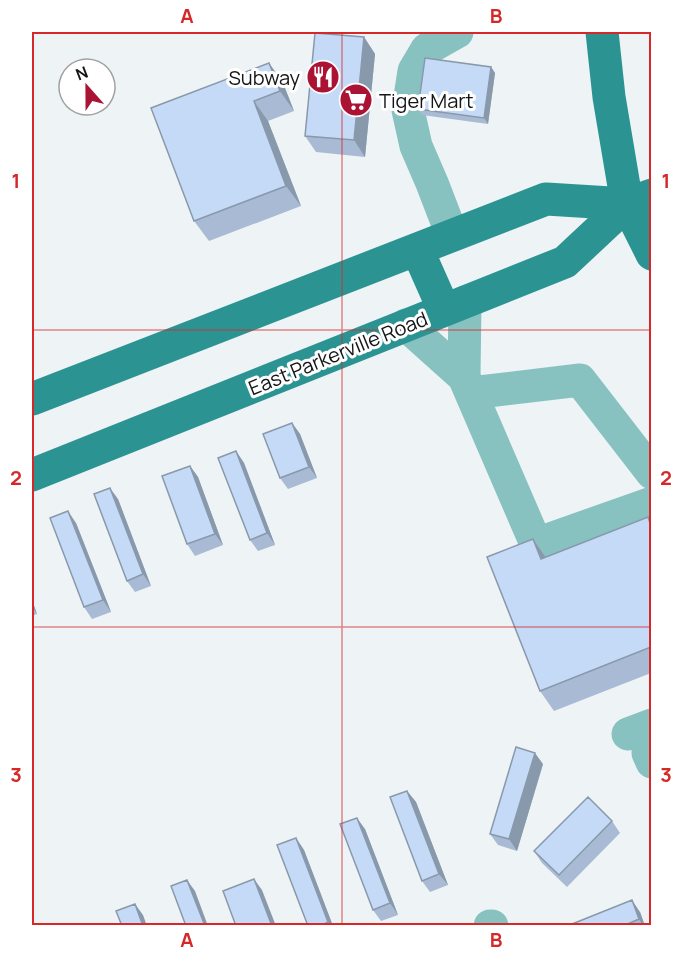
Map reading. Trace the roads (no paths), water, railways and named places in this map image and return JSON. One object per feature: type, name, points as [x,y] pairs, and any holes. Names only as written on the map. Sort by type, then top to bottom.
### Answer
[{"type":"main road","points":[[602,32],[609,97],[639,200],[651,254]]},
{"type":"main road","points":[[32,399],[546,199],[639,200]]},
{"type":"main road","name":"East Parkerville Road","points":[[32,475],[565,262],[639,200]]},
{"type":"main road","points":[[417,249],[454,306]]},
{"type":"lane","points":[[452,235],[416,146],[408,110],[414,71],[427,49],[457,32]]},
{"type":"lane","points":[[454,306],[467,385],[536,544],[651,503]]},
{"type":"lane","points":[[406,325],[467,385],[580,380],[651,473]]},
{"type":"place","name":"Subway","points":[[323,77]]},
{"type":"place","name":"Tiger Mart","points":[[356,100]]}]
